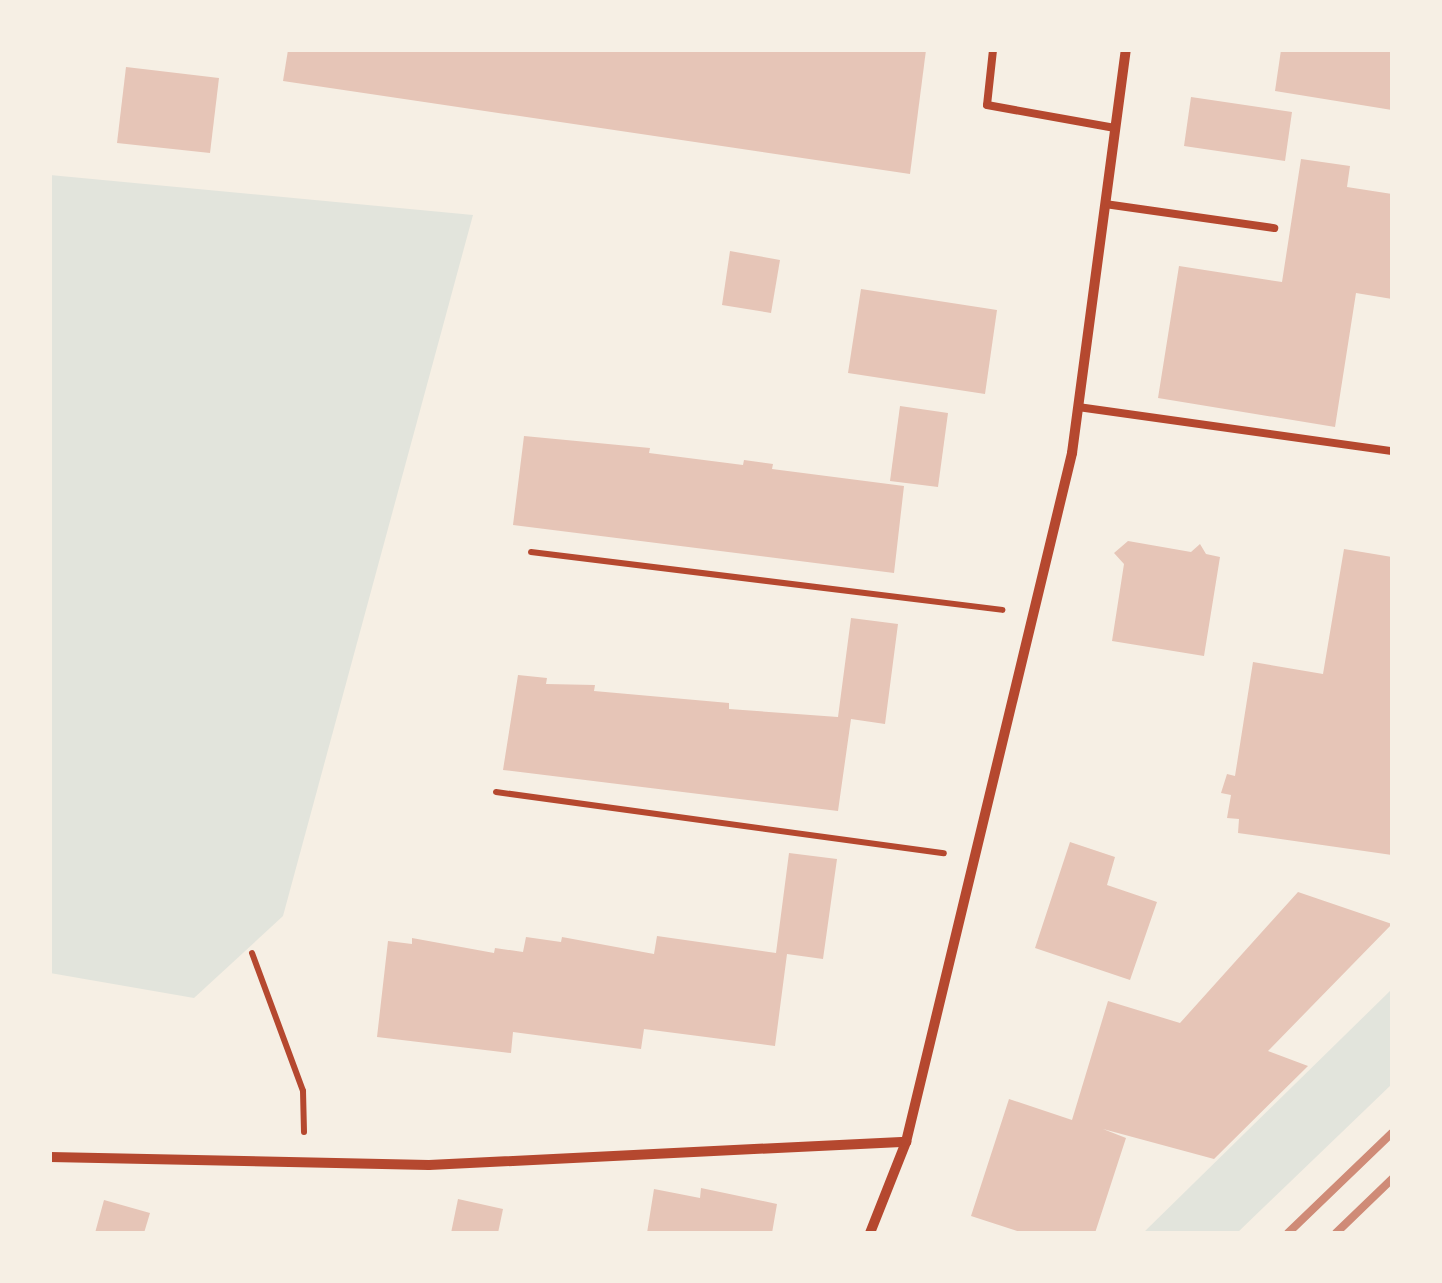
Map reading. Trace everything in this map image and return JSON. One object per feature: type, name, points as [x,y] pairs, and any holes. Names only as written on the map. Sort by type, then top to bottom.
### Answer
[{"type":"street","points":[[870,1233],[906,1142],[1033,614],[1078,407],[1126,50]]},
{"type":"street","points":[[50,1157],[430,1165],[906,1142]]},
{"type":"lane","points":[[993,50],[987,105],[1115,128]]},
{"type":"lane","points":[[1105,204],[1274,228]]},
{"type":"lane","points":[[1078,407],[1392,451]]},
{"type":"path","points":[[531,552],[1033,614]]},
{"type":"path","points":[[496,792],[976,857]]},
{"type":"path","points":[[252,954],[303,1091]]},
{"type":"shaded area","points":[[50,175],[473,215],[283,916],[194,998],[50,973]]},
{"type":"shaded area","points":[[1392,989],[1392,1084],[1237,1233],[1143,1233]]},
{"type":"building","points":[[288,50],[926,50],[910,174],[283,81]]},
{"type":"building","points":[[1281,50],[1392,50],[1392,110],[1275,91]]},
{"type":"building","points":[[126,67],[219,78],[210,153],[117,143]]},
{"type":"building","points":[[1191,97],[1292,112],[1285,161],[1184,146]]},
{"type":"building","points":[[1301,159],[1350,166],[1347,187],[1392,194],[1392,299],[1356,293],[1335,427],[1158,398],[1179,266],[1282,282]]},
{"type":"building","points":[[730,251],[780,260],[771,313],[722,305]]},
{"type":"building","points":[[861,289],[997,310],[985,394],[848,373]]},
{"type":"building","points":[[900,406],[948,413],[938,487],[890,481]]},
{"type":"building","points":[[524,436],[650,448],[649,453],[743,465],[744,460],[773,464],[772,469],[904,486],[894,573],[513,525]]},
{"type":"building","points":[[1128,541],[1191,552],[1200,544],[1206,554],[1220,557],[1204,656],[1112,641],[1124,564],[1114,553]]},
{"type":"building","points":[[1344,549],[1392,557],[1392,855],[1238,833],[1239,819],[1227,818],[1231,795],[1221,793],[1227,774],[1235,776],[1253,662],[1323,674]]},
{"type":"building","points":[[851,618],[898,624],[885,724],[851,719],[838,811],[503,770],[518,675],[547,678],[546,684],[595,685],[594,691],[729,703],[729,709],[838,717]]},
{"type":"building","points":[[1070,842],[1115,857],[1107,885],[1157,902],[1130,980],[1035,948]]},
{"type":"building","points":[[789,853],[837,859],[823,959],[787,954],[775,1046],[644,1029],[641,1049],[513,1032],[511,1053],[377,1037],[388,941],[412,944],[412,938],[494,953],[495,948],[523,952],[526,937],[561,942],[562,937],[654,954],[657,936],[776,953]]},
{"type":"building","points":[[1298,892],[1392,924],[1268,1051],[1308,1066],[1214,1159],[1103,1129],[1126,1138],[1095,1233],[1023,1233],[971,1216],[1009,1099],[1072,1120],[1108,1001],[1180,1023]]},
{"type":"building","points":[[701,1188],[777,1204],[772,1233],[647,1233],[654,1189],[700,1198]]},
{"type":"building","points":[[458,1199],[503,1209],[498,1233],[451,1233]]},
{"type":"building","points":[[104,1200],[150,1213],[144,1233],[95,1233]]},
{"type":"railway","points":[[1288,1233],[1392,1133]]},
{"type":"railway","points":[[1336,1233],[1392,1179]]}]
